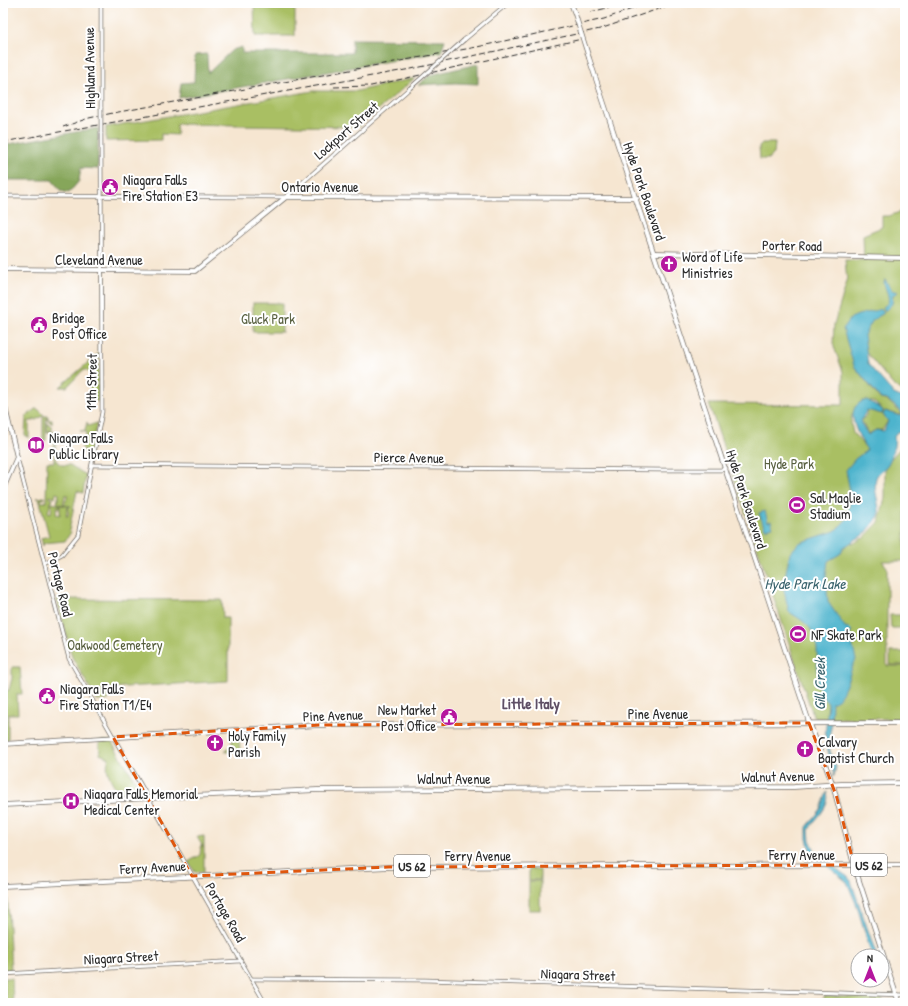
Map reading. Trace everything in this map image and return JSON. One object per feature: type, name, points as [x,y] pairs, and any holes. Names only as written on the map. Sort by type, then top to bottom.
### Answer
[{"type":"main road","name":"Hyde Park Boulevard","points":[[571,3],[637,198],[809,723],[832,785],[854,865],[899,1003]]},
{"type":"main road","name":"Ontario Avenue","points":[[286,197],[637,198]]},
{"type":"main road","name":"Lockport Street","points":[[195,271],[286,197]]},
{"type":"main road","name":"Porter Road","points":[[655,253],[903,258]]},
{"type":"main road","name":"Cleveland Avenue","points":[[3,269],[195,271]]},
{"type":"main road","points":[[3,399],[17,457],[3,489]]},
{"type":"main road","name":"Pine Avenue","points":[[3,744],[319,725],[905,723]]},
{"type":"main road","name":"Walnut Avenue","points":[[3,805],[148,797],[354,789],[794,787],[905,783]]},
{"type":"main road","name":"Ferry Avenue","points":[[3,886],[389,866],[905,865]]},
{"type":"street","name":"Highland Avenue","points":[[101,3],[101,133]]},
{"type":"street","name":"Lockport Street","points":[[286,197],[508,3]]},
{"type":"street","name":"11th Street","points":[[45,564],[62,555],[78,535],[102,412],[101,133]]},
{"type":"street","name":"Ontario Avenue","points":[[3,196],[286,197]]},
{"type":"street","name":"Portage Road","points":[[17,457],[69,660],[265,1003]]},
{"type":"street","name":"Pierce Avenue","points":[[92,465],[677,470],[721,470],[726,468]]},
{"type":"street","name":"Niagara Street","points":[[3,974],[240,961]]},
{"type":"street","name":"Niagara Street","points":[[251,979],[420,980],[905,995]]},
{"type":"highlighted area","points":[[809,723],[837,798],[854,865],[389,867],[192,876],[113,737],[319,725]]},
{"type":"green space","points":[[254,3],[295,3],[295,36],[255,36]]},
{"type":"green space","points":[[352,39],[445,40],[441,52],[179,98],[181,83],[194,82],[195,55],[207,54],[208,73],[232,50],[242,47],[242,53],[352,53]]},
{"type":"green space","points":[[478,64],[478,84],[455,83],[418,85],[430,75]]},
{"type":"green space","points":[[415,78],[358,127],[177,124],[177,135],[161,134],[161,140],[106,141],[106,127],[313,91],[357,91]]},
{"type":"green space","points":[[98,128],[98,169],[81,168],[79,181],[69,193],[61,191],[52,180],[3,180],[3,145]]},
{"type":"green space","points":[[762,143],[775,143],[774,154],[768,159],[760,159],[759,146]]},
{"type":"green space","name":"Hyde Park","points":[[905,210],[905,392],[893,385],[861,346],[854,366],[880,399],[888,401],[901,413],[900,415],[885,411],[883,415],[888,421],[882,430],[876,430],[868,434],[861,420],[865,417],[868,410],[882,414],[883,410],[874,402],[862,401],[852,415],[851,423],[853,433],[868,450],[852,463],[847,472],[853,497],[850,514],[845,526],[853,544],[862,538],[863,539],[879,522],[885,498],[885,465],[905,443],[905,561],[882,561],[887,567],[887,666],[905,666],[905,719],[814,718],[709,404],[843,405],[843,372],[833,344],[834,324],[847,282],[845,260],[864,260],[863,235],[882,227],[882,216],[889,216]]},
{"type":"green space","name":"Gluck Park","points":[[253,303],[282,303],[282,332],[253,332]]},
{"type":"green space","points":[[99,353],[98,402],[90,397],[90,373],[87,370],[83,370],[67,387],[60,387]]},
{"type":"green space","points":[[35,409],[38,409],[44,415],[36,420],[34,419],[34,421],[29,421],[29,438],[25,435],[26,417]]},
{"type":"green space","points":[[44,416],[48,416],[48,420],[46,418],[46,440],[43,442],[43,418]]},
{"type":"green space","points":[[47,422],[52,427],[52,430],[48,431],[55,432],[55,453],[57,462],[62,465],[70,465],[86,475],[83,493],[77,491],[69,531],[71,532],[65,541],[44,543],[43,546],[41,538],[49,536],[39,498],[37,498],[44,497],[44,499],[41,499],[41,502],[46,502],[47,462],[55,462],[54,432],[47,432]],"holes":[[[56,493],[59,494],[57,503],[63,505],[65,495],[68,495],[64,505],[71,506],[69,506],[68,516],[66,516],[68,506],[52,503],[51,513],[48,512],[51,503],[49,502],[52,502],[53,499],[50,498],[50,496],[55,498]],[[60,505],[60,515],[56,514],[57,507],[59,508]]]},
{"type":"green space","points":[[87,422],[88,426],[97,423],[89,460],[81,445],[81,441],[86,440],[86,432],[80,431],[85,431]]},
{"type":"green space","name":"Oakwood Cemetery","points":[[57,599],[222,600],[223,618],[228,618],[228,681],[108,688],[108,700],[97,701],[72,657]]},
{"type":"green space","points":[[890,615],[905,615],[905,628],[891,628]]},
{"type":"green space","points":[[890,652],[905,652],[905,665],[890,665]]},
{"type":"green space","points":[[12,667],[20,667],[22,694],[17,694],[18,714],[8,714],[8,741],[3,741],[3,691],[9,690],[12,678]]},
{"type":"green space","points":[[239,733],[240,751],[226,752],[226,749],[232,746],[232,734]]},
{"type":"green space","points":[[99,741],[111,741],[141,790],[140,795],[120,796],[108,773],[107,768],[109,758],[100,754]]},
{"type":"green space","points":[[3,803],[11,970],[3,971]]},
{"type":"green space","points":[[204,836],[204,872],[195,872],[188,862],[200,855],[201,845],[203,847],[197,837]]},
{"type":"green space","points":[[529,869],[540,869],[540,880],[529,880]]},
{"type":"green space","points":[[529,881],[540,881],[540,910],[529,910]]},
{"type":"green space","points":[[4,978],[12,978],[13,1003],[5,1003]]},
{"type":"green space","points":[[824,996],[883,998],[882,1003],[824,1003]]},
{"type":"water","points":[[885,279],[891,290],[898,292],[893,295],[892,304],[885,311],[883,307],[888,303],[888,295],[885,288]]},
{"type":"water","name":"Hyde Park Lake","points":[[882,309],[884,313],[873,320],[864,335],[868,364],[894,394],[905,399],[905,430],[897,432],[894,436],[894,446],[887,466],[878,474],[876,478],[875,487],[879,507],[879,516],[866,533],[844,547],[840,554],[828,561],[826,575],[828,602],[845,627],[852,631],[850,634],[856,660],[845,688],[839,698],[835,702],[832,702],[831,728],[828,741],[836,767],[834,776],[825,738],[828,702],[823,698],[818,682],[817,645],[811,629],[789,612],[783,586],[790,553],[799,543],[835,531],[847,519],[851,497],[846,470],[855,459],[867,450],[856,430],[853,415],[854,409],[859,403],[867,400],[883,410],[882,414],[867,410],[864,415],[862,425],[868,435],[876,430],[884,431],[888,421],[883,415],[885,411],[900,416],[903,413],[888,400],[881,399],[854,366],[843,329],[851,318]]},
{"type":"water","points":[[765,511],[768,522],[771,521],[773,527],[765,529],[759,513]]},
{"type":"water","points":[[827,792],[828,798],[825,808],[809,830],[810,840],[817,855],[848,877],[851,881],[874,948],[870,948],[857,906],[847,882],[811,853],[807,839],[807,827],[821,809]]},
{"type":"railway","points":[[590,12],[629,3]]},
{"type":"railway","points":[[63,127],[89,118],[113,113],[477,47],[604,19],[649,3]]},
{"type":"railway","points":[[3,142],[411,69],[600,29],[676,3]]},
{"type":"railway","points":[[334,87],[371,86],[582,39]]},
{"type":"place","name":"Niagara Falls Fire Station E3","points":[[110,187]]},
{"type":"place","name":"Word of Life Ministries","points":[[669,264]]},
{"type":"place","name":"Bridge Post Office","points":[[39,325]]},
{"type":"place","name":"Niagara Falls Public Library","points":[[36,445]]},
{"type":"place","name":"Sal Maglie Stadium","points":[[797,505]]},
{"type":"place","name":"NF Skate Park","points":[[798,634]]},
{"type":"place","name":"Niagara Falls Fire Station T1/E4","points":[[47,696]]},
{"type":"place","name":"New Market Post Office","points":[[449,717]]},
{"type":"place","name":"Holy Family Parish","points":[[215,743]]},
{"type":"place","name":"Calvary Baptist Church","points":[[805,749]]},
{"type":"place","name":"Niagara Falls Memorial Medical Center","points":[[71,801]]},
{"type":"district","name":"Little Italy","points":[[531,703]]},
{"type":"water label","name":"Gill Creek","points":[[819,684]]}]
